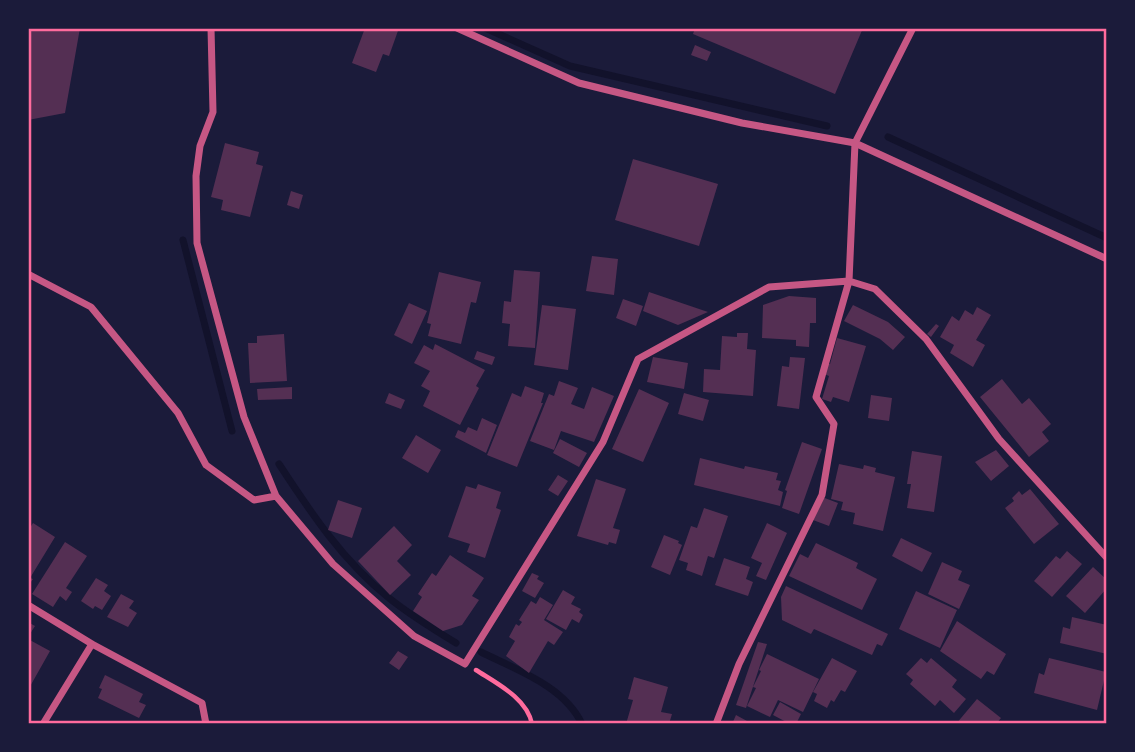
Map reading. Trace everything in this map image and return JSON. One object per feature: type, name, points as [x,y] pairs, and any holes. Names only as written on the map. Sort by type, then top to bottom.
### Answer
[{"type":"street","points":[[211,28],[213,112],[200,146],[195,176],[197,243],[243,417],[276,496],[333,564],[414,636],[466,664],[603,442],[638,359],[769,287],[849,281],[874,289],[926,339],[999,439],[1107,558]]},
{"type":"street","points":[[457,28],[579,83],[742,122],[855,144],[1107,259]]},
{"type":"street","points":[[716,724],[739,664],[822,495],[834,424],[816,397],[849,281],[855,144],[913,28]]},
{"type":"street","points":[[28,274],[91,307],[177,413],[206,465],[254,500],[276,496]]},
{"type":"street","points":[[28,606],[92,645],[202,703],[206,724]]},
{"type":"street","points":[[43,724],[92,645]]},
{"type":"path","points":[[466,664],[510,692],[531,718],[532,724]]},
{"type":"building","points":[[28,28],[80,28],[65,113],[28,120]]},
{"type":"building","points":[[365,28],[399,28],[389,56],[383,54],[376,72],[352,63]]},
{"type":"building","points":[[695,28],[863,28],[835,94],[693,34]]},
{"type":"building","points":[[695,45],[711,52],[707,61],[691,55]]},
{"type":"building","points":[[225,143],[259,152],[256,164],[263,166],[250,217],[221,210],[223,200],[211,197]]},
{"type":"building","points":[[633,159],[718,184],[699,246],[615,220]]},
{"type":"building","points":[[291,191],[303,195],[299,209],[287,205]]},
{"type":"building","points":[[592,256],[618,259],[614,295],[586,291]]},
{"type":"building","points":[[514,270],[540,272],[535,348],[508,346],[510,324],[502,323],[504,301],[511,302]]},
{"type":"building","points":[[439,272],[481,282],[476,303],[471,302],[461,344],[428,336],[431,324],[427,323]]},
{"type":"building","points":[[649,292],[708,312],[678,325],[643,311]]},
{"type":"building","points":[[789,296],[816,298],[816,323],[810,323],[809,347],[796,346],[796,340],[762,338],[763,305]]},
{"type":"building","points":[[623,299],[643,306],[636,326],[616,318]]},
{"type":"building","points":[[409,303],[427,311],[412,344],[394,335]]},
{"type":"building","points":[[542,305],[576,309],[568,370],[534,365]]},
{"type":"building","points":[[853,305],[888,322],[905,337],[893,350],[880,339],[844,321]]},
{"type":"building","points":[[977,307],[991,315],[976,340],[985,345],[973,367],[950,353],[954,345],[940,337],[952,316],[959,321],[965,310],[973,315]]},
{"type":"building","points":[[936,324],[939,326],[931,337],[927,334]]},
{"type":"building","points":[[737,333],[748,333],[747,349],[756,350],[753,396],[703,392],[704,369],[720,370],[722,336],[737,337]]},
{"type":"building","points":[[284,334],[287,381],[250,383],[248,343],[257,343],[257,336]]},
{"type":"building","points":[[837,338],[866,346],[849,402],[833,397],[831,402],[822,399],[829,376],[824,374],[827,363],[830,364]]},
{"type":"building","points":[[435,344],[485,370],[460,425],[423,406],[430,391],[421,386],[430,371],[414,363],[424,345],[433,350]]},
{"type":"building","points":[[477,351],[495,357],[492,365],[474,359]]},
{"type":"building","points":[[653,357],[688,363],[684,389],[647,382]]},
{"type":"building","points":[[790,357],[805,358],[799,409],[777,406],[782,366],[789,367]]},
{"type":"building","points":[[1002,379],[1022,404],[1029,398],[1051,424],[1042,432],[1049,441],[1029,457],[980,397]]},
{"type":"building","points":[[559,381],[578,388],[571,404],[584,409],[592,387],[614,396],[594,442],[561,431],[554,450],[530,441],[549,394],[554,396]]},
{"type":"building","points":[[525,386],[544,393],[543,403],[517,467],[487,455],[512,393],[521,397]]},
{"type":"building","points":[[292,387],[292,399],[258,400],[257,389]]},
{"type":"building","points":[[639,389],[669,403],[643,462],[612,449]]},
{"type":"building","points":[[389,393],[405,400],[401,409],[385,403]]},
{"type":"building","points":[[684,393],[709,400],[703,421],[678,414]]},
{"type":"building","points":[[871,395],[892,398],[889,421],[868,418]]},
{"type":"building","points":[[482,418],[497,425],[486,453],[455,437],[458,430],[465,433],[468,427],[477,431]]},
{"type":"building","points":[[416,435],[441,450],[428,473],[402,458]]},
{"type":"building","points":[[560,439],[587,453],[579,467],[553,453]]},
{"type":"building","points":[[802,442],[822,449],[799,514],[782,508],[787,491],[785,490]]},
{"type":"building","points":[[996,450],[1009,466],[991,481],[975,462]]},
{"type":"building","points":[[912,451],[942,456],[934,512],[907,508]]},
{"type":"building","points":[[700,458],[744,469],[745,466],[778,473],[776,480],[781,481],[778,490],[783,492],[780,506],[694,485]]},
{"type":"building","points":[[839,464],[863,469],[864,465],[876,468],[875,472],[895,477],[883,531],[853,524],[855,513],[841,510],[843,502],[831,499]]},
{"type":"building","points":[[558,475],[568,481],[558,496],[548,490]]},
{"type":"building","points":[[596,479],[626,489],[613,528],[620,530],[616,544],[609,542],[608,545],[577,536]]},
{"type":"building","points":[[478,484],[501,492],[496,508],[501,510],[485,558],[467,552],[470,544],[448,537],[466,486],[476,489]]},
{"type":"building","points":[[1030,489],[1059,524],[1034,544],[1005,508],[1014,501],[1012,498],[1019,491],[1022,495]]},
{"type":"building","points":[[822,497],[838,503],[829,526],[813,520]]},
{"type":"building","points":[[338,500],[362,508],[352,538],[328,530]]},
{"type":"building","points":[[704,508],[728,516],[714,558],[708,556],[702,576],[686,570],[688,563],[679,560],[691,526],[697,528]]},
{"type":"building","points":[[33,523],[55,537],[30,578],[33,579],[28,586],[28,531]]},
{"type":"building","points":[[767,523],[787,533],[766,580],[756,576],[762,563],[751,558]]},
{"type":"building","points":[[394,526],[412,545],[397,561],[411,575],[390,595],[358,561]]},
{"type":"building","points":[[664,535],[682,545],[670,575],[651,567]]},
{"type":"building","points":[[901,538],[932,553],[922,572],[892,556]]},
{"type":"building","points":[[65,542],[87,556],[66,588],[72,592],[66,601],[60,596],[53,607],[32,594]]},
{"type":"building","points":[[816,543],[858,563],[856,568],[877,579],[862,610],[789,576],[800,554],[808,558]]},
{"type":"building","points":[[1067,551],[1082,564],[1052,597],[1034,581],[1056,556],[1060,559]]},
{"type":"building","points":[[450,555],[484,578],[472,596],[479,600],[462,625],[443,631],[413,611],[422,597],[418,594],[432,573],[436,576]]},
{"type":"building","points":[[724,558],[750,567],[746,579],[753,582],[748,596],[715,585]]},
{"type":"building","points":[[942,562],[962,571],[958,580],[970,585],[959,609],[928,594]]},
{"type":"building","points":[[1093,567],[1107,580],[1107,588],[1085,613],[1066,596]]},
{"type":"building","points":[[532,573],[539,576],[537,579],[544,583],[535,598],[522,591]]},
{"type":"building","points":[[96,578],[108,585],[104,591],[111,596],[102,610],[95,606],[93,609],[81,601]]},
{"type":"building","points":[[786,586],[888,634],[882,646],[877,644],[872,655],[814,629],[811,634],[782,620],[781,597]]},
{"type":"building","points":[[563,590],[575,597],[571,604],[581,609],[579,612],[583,615],[579,623],[572,619],[566,630],[546,619]]},
{"type":"building","points":[[916,591],[957,610],[940,648],[899,629]]},
{"type":"building","points":[[121,594],[134,601],[129,608],[137,613],[128,627],[107,617]]},
{"type":"building","points":[[540,597],[553,605],[544,620],[563,632],[554,645],[548,641],[529,673],[506,656],[515,641],[509,637],[516,624],[519,626],[522,622],[519,620],[531,601],[536,604]]},
{"type":"building","points":[[1072,617],[1107,625],[1107,654],[1060,643],[1063,627],[1070,629]]},
{"type":"building","points":[[957,621],[1006,654],[994,675],[987,671],[981,679],[940,651]]},
{"type":"building","points":[[28,622],[35,626],[28,637]]},
{"type":"building","points":[[28,639],[50,651],[28,690]]},
{"type":"building","points":[[758,642],[767,644],[746,708],[736,705]]},
{"type":"building","points":[[398,651],[408,657],[399,670],[389,663]]},
{"type":"building","points":[[767,654],[819,679],[803,712],[778,700],[770,717],[747,706]]},
{"type":"building","points":[[832,658],[857,671],[845,692],[841,690],[827,708],[814,701],[817,694],[813,692]]},
{"type":"building","points":[[921,658],[927,663],[931,658],[957,680],[952,687],[966,699],[954,713],[940,700],[935,706],[910,684],[913,680],[906,674]]},
{"type":"building","points":[[1049,658],[1106,672],[1097,710],[1034,693],[1039,673],[1044,675]]},
{"type":"building","points":[[105,675],[143,694],[139,702],[146,705],[139,718],[98,698]]},
{"type":"building","points":[[634,677],[668,687],[661,712],[672,714],[669,724],[626,724],[633,700],[628,699]]},
{"type":"building","points":[[977,699],[1001,718],[996,724],[956,724]]},
{"type":"building","points":[[780,702],[801,714],[796,724],[790,724],[773,715]]},
{"type":"building","points":[[736,715],[747,721],[746,724],[732,724]]},
{"type":"waterway","points":[[485,28],[570,66],[827,126]]},
{"type":"waterway","points":[[888,137],[1107,238]]},
{"type":"waterway","points":[[183,240],[232,431]]},
{"type":"waterway","points":[[279,464],[342,552],[372,584],[422,622],[456,643]]},
{"type":"waterway","points":[[481,652],[552,689],[564,699],[582,724]]}]
